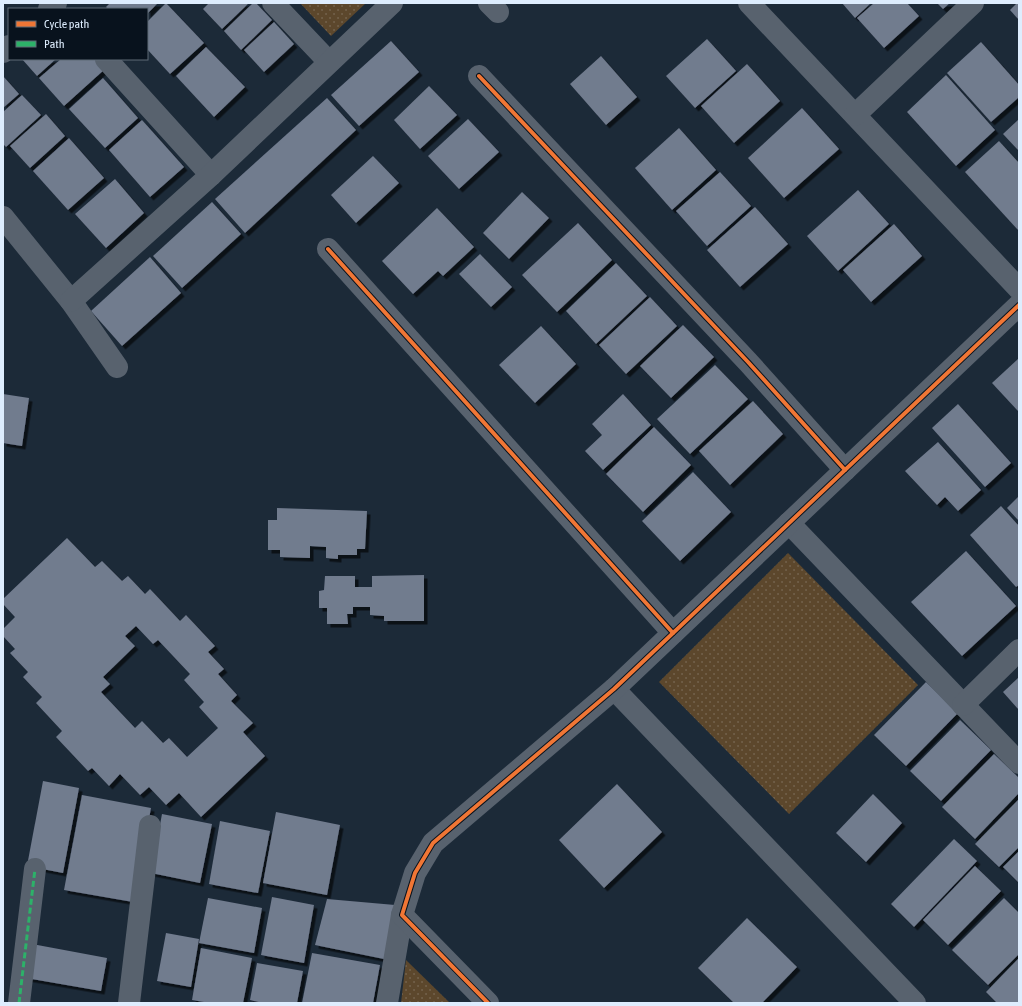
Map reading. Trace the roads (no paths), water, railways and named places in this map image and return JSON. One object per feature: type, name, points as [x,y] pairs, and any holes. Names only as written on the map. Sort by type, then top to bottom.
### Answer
[{"type":"street","points":[[273,3],[329,62]]},
{"type":"street","points":[[71,301],[211,175],[392,3]]},
{"type":"street","points":[[749,3],[1019,289]]},
{"type":"street","points":[[855,115],[973,3]]},
{"type":"street","points":[[107,60],[211,175]]},
{"type":"street","points":[[480,76],[732,345],[845,470]]},
{"type":"street","points":[[3,217],[71,301],[117,367]]},
{"type":"street","points":[[328,249],[673,633]]},
{"type":"street","points":[[387,1003],[402,915],[415,873],[433,843],[614,689],[1019,305]]},
{"type":"street","points":[[789,524],[1019,763]]},
{"type":"street","points":[[963,705],[1019,650]]},
{"type":"street","points":[[614,689],[909,1001]]},
{"type":"street","points":[[129,1003],[150,826]]},
{"type":"street","points":[[19,1003],[35,869]]},
{"type":"street","points":[[402,915],[488,1003]]}]
